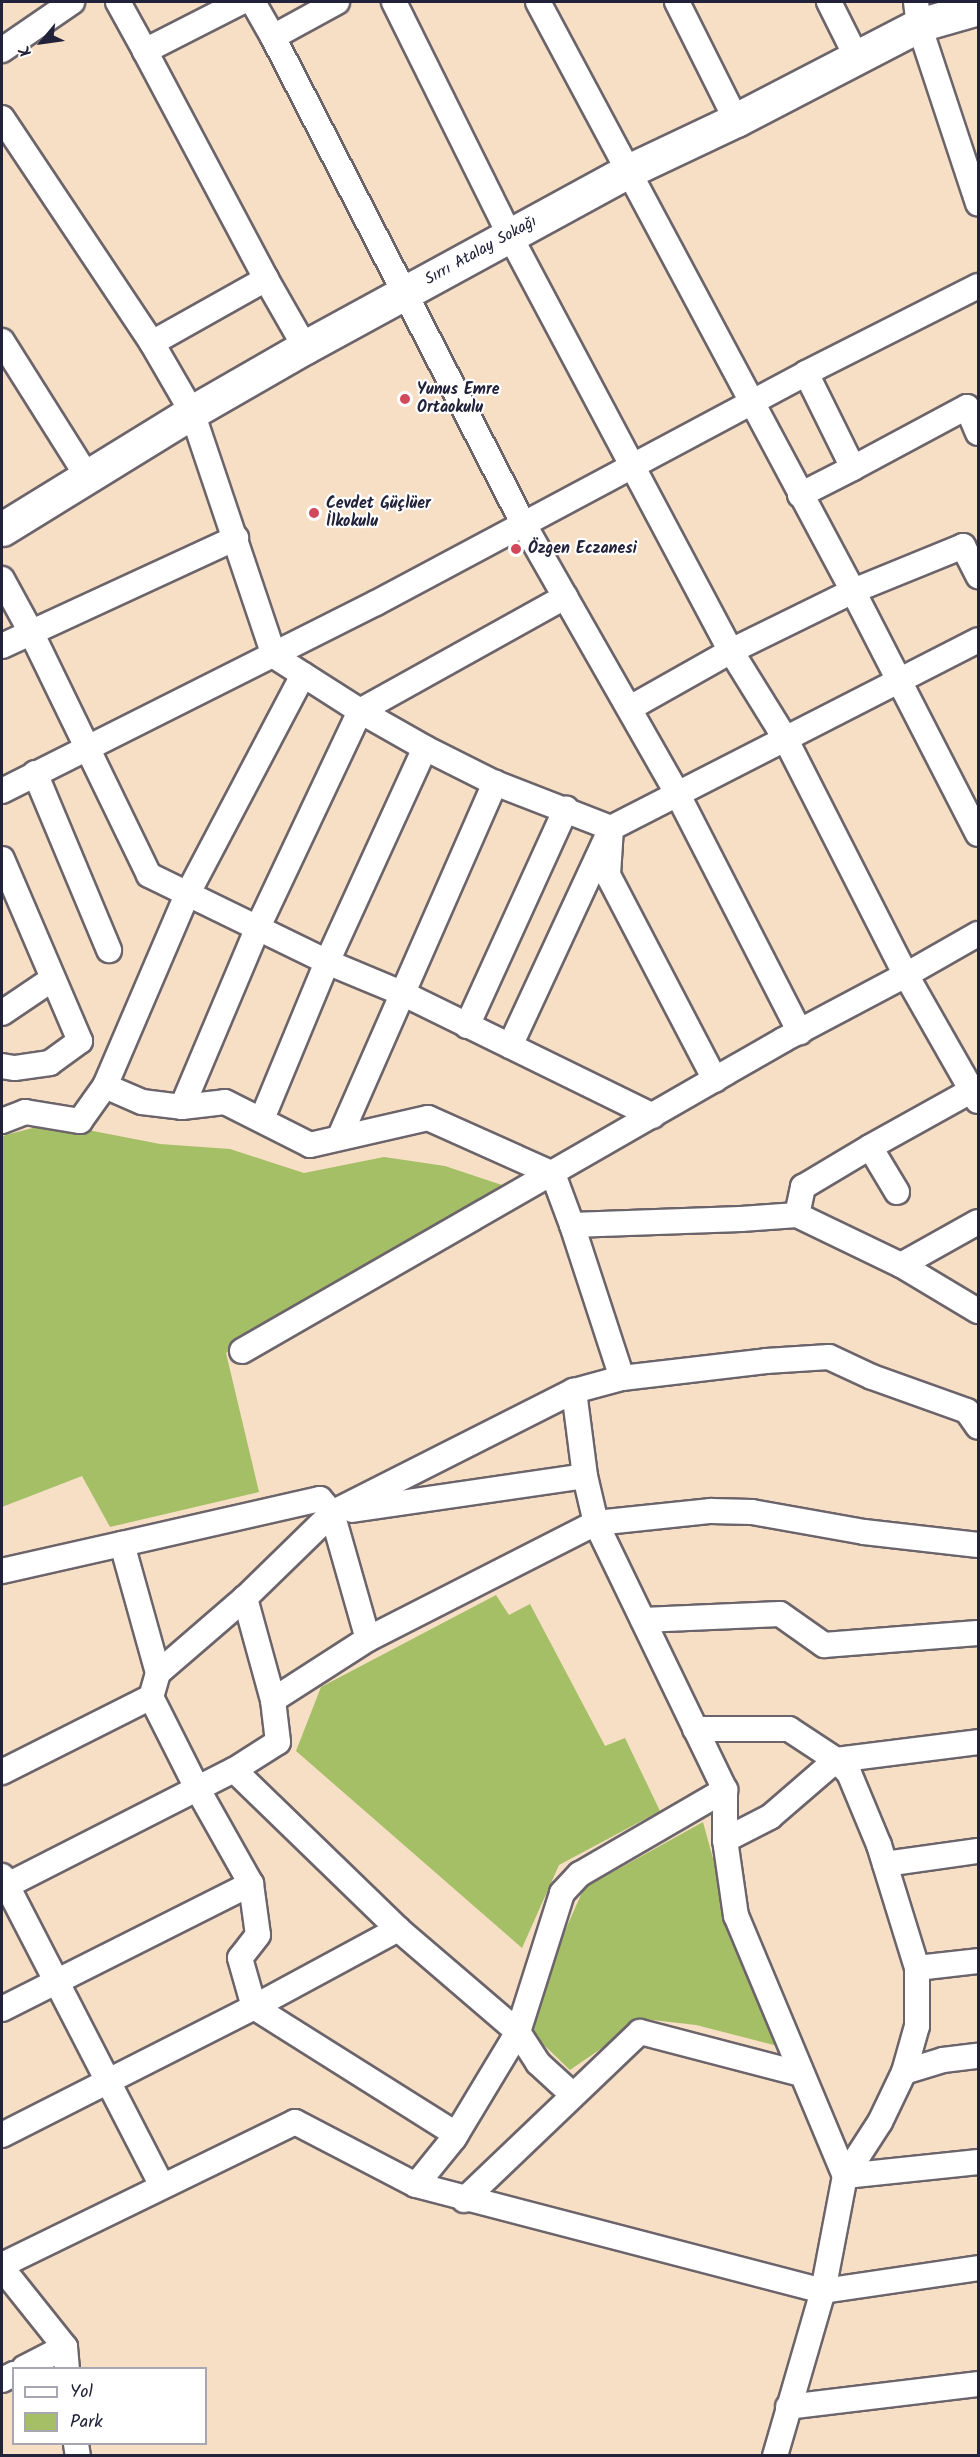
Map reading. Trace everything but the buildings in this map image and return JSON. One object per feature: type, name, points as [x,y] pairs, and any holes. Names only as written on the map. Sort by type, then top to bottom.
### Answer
[{"type":"main road","name":"Sırrı Atalay Sokağı","points":[[2,530],[192,412],[305,347],[628,171],[736,120],[856,56],[917,13],[978,8]]},
{"type":"street","points":[[2,50],[72,2]]},
{"type":"street","points":[[118,2],[266,279],[305,347]]},
{"type":"street","points":[[145,51],[241,2]]},
{"type":"street","points":[[253,2],[406,292],[523,523],[677,793],[800,1032]]},
{"type":"street","points":[[273,37],[337,2]]},
{"type":"street","points":[[394,2],[509,234],[731,651],[785,738],[906,975],[977,1093],[870,1147],[803,1187],[797,1215]]},
{"type":"street","points":[[538,2],[853,591],[978,834]]},
{"type":"street","points":[[677,2],[736,120]]},
{"type":"street","points":[[829,2],[856,56]]},
{"type":"street","points":[[917,13],[978,202]]},
{"type":"street","points":[[2,118],[152,343],[192,412],[274,656],[360,711],[425,748],[495,783],[611,828]]},
{"type":"street","points":[[152,343],[266,279]]},
{"type":"street","points":[[2,791],[274,656],[806,373],[978,286]]},
{"type":"street","points":[[2,341],[87,476]]},
{"type":"street","points":[[806,373],[854,468]]},
{"type":"street","points":[[800,495],[967,407],[978,433]]},
{"type":"street","points":[[2,646],[236,538]]},
{"type":"street","points":[[630,708],[731,651],[853,591],[971,543],[978,576]]},
{"type":"street","points":[[2,579],[31,632],[149,875],[327,962],[404,994],[653,1116]]},
{"type":"street","points":[[182,1107],[258,927],[360,711],[384,695],[565,597]]},
{"type":"street","points":[[510,1046],[611,828],[978,640]]},
{"type":"street","points":[[2,1121],[25,1112],[80,1121],[105,1086],[187,895],[303,675]]},
{"type":"street","points":[[262,1119],[327,962],[425,748]]},
{"type":"street","points":[[35,773],[109,950]]},
{"type":"street","points":[[340,1136],[495,783]]},
{"type":"street","points":[[467,1026],[566,809]]},
{"type":"street","points":[[611,828],[608,875],[715,1080]]},
{"type":"street","points":[[2,859],[51,980],[80,1041],[50,1063],[14,1068],[2,1066]]},
{"type":"street","points":[[242,1351],[715,1080],[978,934]]},
{"type":"street","points":[[2,1013],[51,980]]},
{"type":"street","points":[[105,1086],[142,1102],[182,1107],[225,1102],[310,1145],[340,1136],[428,1118],[553,1174],[622,1378]]},
{"type":"street","points":[[870,1147],[897,1192]]},
{"type":"street","points":[[572,1225],[797,1215],[901,1265],[978,1311]]},
{"type":"street","points":[[901,1265],[978,1222]]},
{"type":"street","points":[[158,1673],[245,1598],[332,1513],[574,1391],[622,1378],[766,1361],[829,1357],[872,1377],[967,1411],[978,1427]]},
{"type":"street","points":[[574,1391],[585,1476],[596,1523],[725,1790],[725,1840],[736,1916],[845,2176]]},
{"type":"street","points":[[332,1513],[585,1476]]},
{"type":"street","points":[[2,1571],[320,1500],[332,1513],[368,1639]]},
{"type":"street","points":[[273,1700],[368,1639],[596,1523],[711,1511],[752,1512],[864,1532],[978,1545]]},
{"type":"street","points":[[122,1544],[158,1673],[151,1697],[197,1788],[251,1884],[258,1935],[240,1958],[254,2007],[456,2134]]},
{"type":"street","points":[[162,2186],[57,1980],[3,1883],[234,1770],[278,1742],[273,1700],[245,1598]]},
{"type":"street","points":[[644,1620],[780,1614],[824,1645],[978,1633]]},
{"type":"street","points":[[2,1772],[151,1697]]},
{"type":"street","points":[[695,1729],[789,1729],[836,1760],[849,1773],[885,1864],[917,1968],[917,2026],[904,2072],[880,2122],[845,2176],[823,2291],[775,2456]]},
{"type":"street","points":[[725,1840],[770,1817],[836,1760],[978,1742]]},
{"type":"street","points":[[234,1770],[398,1929],[518,2032],[538,2063],[572,2094]]},
{"type":"street","points":[[417,2185],[456,2134],[518,2032],[562,1893],[580,1874],[725,1790]]},
{"type":"street","points":[[885,1864],[978,1851]]},
{"type":"street","points":[[2,2009],[251,1884]]},
{"type":"street","points":[[2,2135],[254,2007],[398,1929]]},
{"type":"street","points":[[917,1968],[978,1961]]},
{"type":"street","points":[[464,2200],[572,2094],[640,2032],[801,2074]]},
{"type":"street","points":[[904,2072],[943,2060],[978,2056]]},
{"type":"street","points":[[28,2367],[66,2358],[2,2266],[295,2122],[417,2185],[464,2200],[823,2291],[978,2268]]},
{"type":"street","points":[[845,2176],[978,2162]]},
{"type":"street","points":[[788,2407],[978,2384]]},
{"type":"green space","points":[[52,1123],[160,1144],[230,1149],[304,1173],[384,1157],[445,1166],[505,1186],[492,1202],[226,1353],[259,1492],[110,1527],[82,1476],[2,1507],[2,1136]]},
{"type":"green space","points":[[496,1595],[509,1615],[530,1604],[605,1746],[625,1738],[660,1811],[559,1865],[522,1948],[296,1751],[321,1687]]},
{"type":"green space","points":[[703,1822],[729,1917],[778,2046],[696,2025],[644,2019],[570,2070],[523,2025],[584,1888]]},
{"type":"place","name":"Yunus Emre Ortaokulu","points":[[405,399]]},
{"type":"place","name":"Cevdet Güçlüer İlkokulu","points":[[314,513]]},
{"type":"place","name":"Özgen Eczanesi","points":[[516,549]]}]
